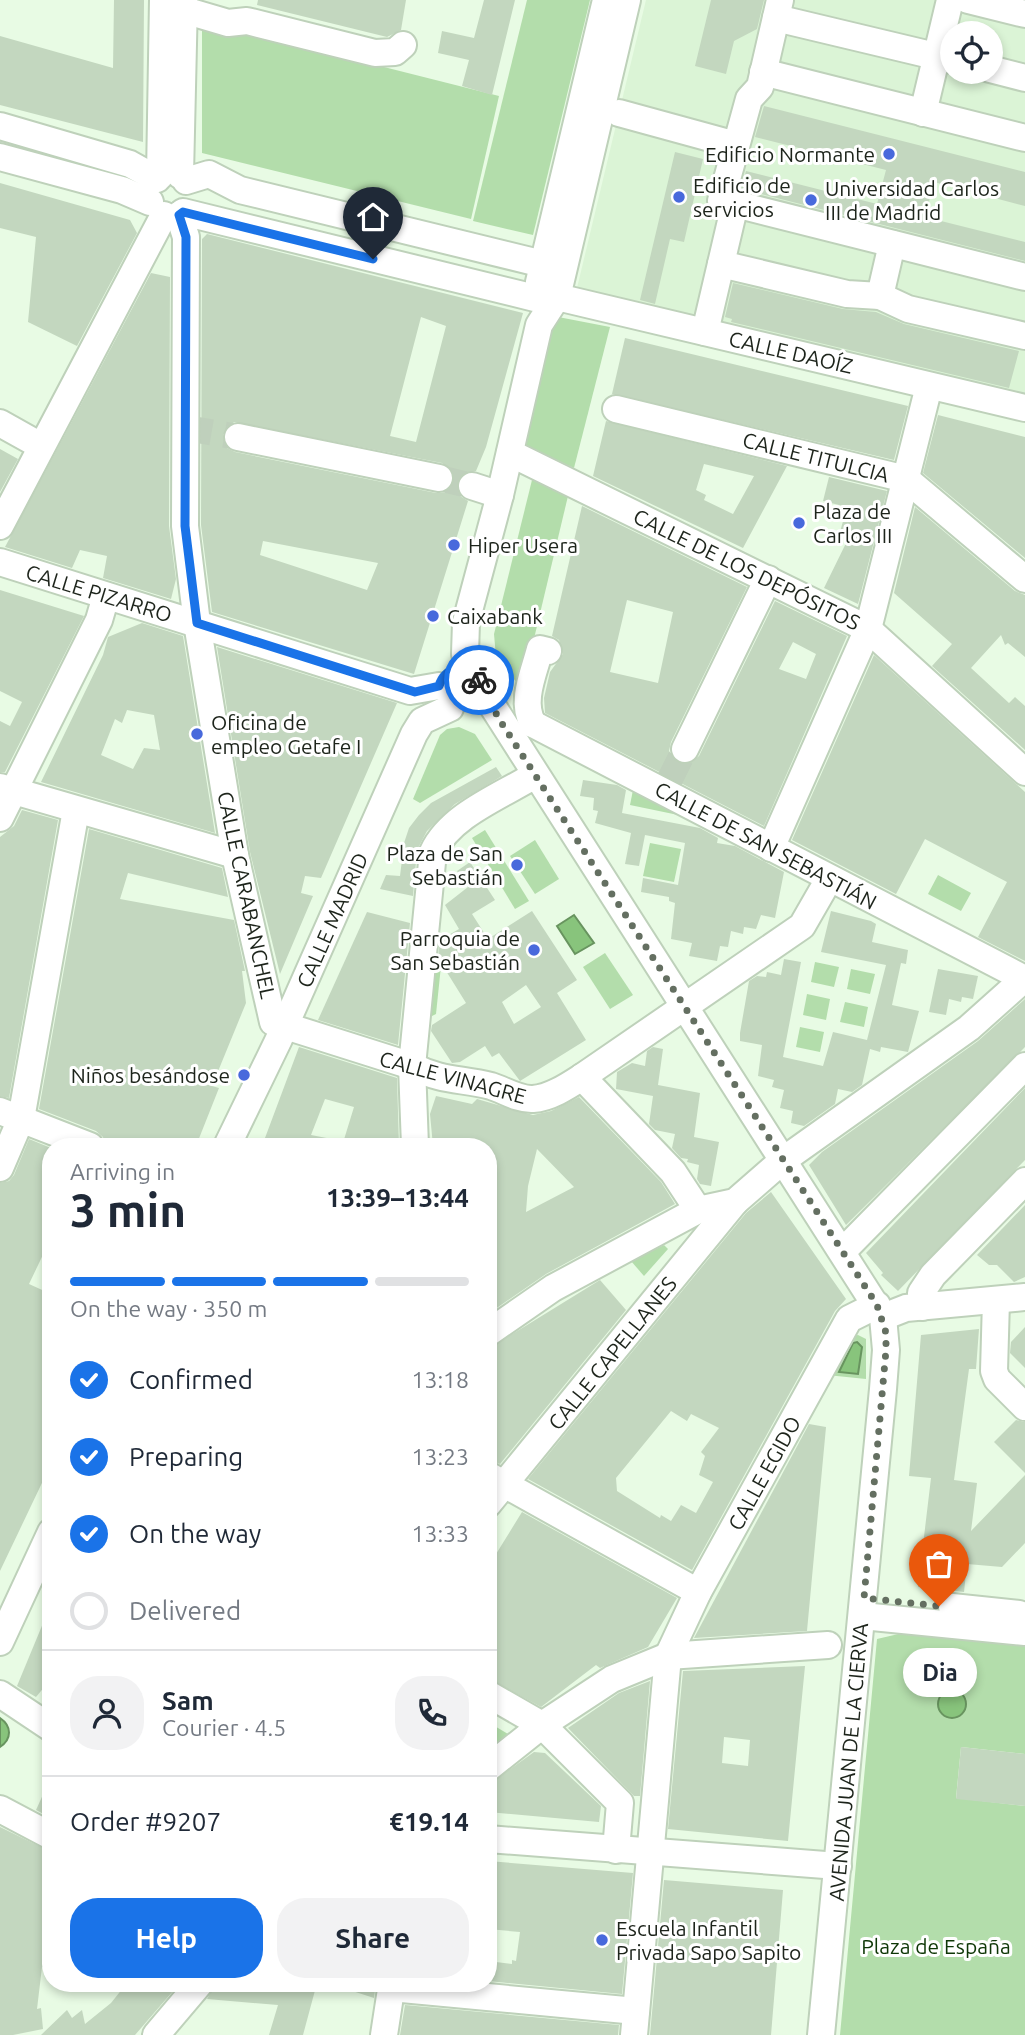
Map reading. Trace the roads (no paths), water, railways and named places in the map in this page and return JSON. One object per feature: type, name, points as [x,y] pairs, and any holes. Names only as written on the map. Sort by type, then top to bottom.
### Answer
[{"type":"street","points":[[546,298],[542,264],[606,0]]},
{"type":"street","points":[[460,688],[466,622],[500,495],[539,325],[627,0]]},
{"type":"street","points":[[948,21],[950,0]]},
{"type":"street","points":[[968,0],[1025,14]]},
{"type":"street","points":[[177,3],[228,23],[247,20],[375,53],[395,52],[403,46]]},
{"type":"street","name":"CALLE CARABANCHEL","points":[[177,3],[170,194],[186,237],[185,526],[197,623],[235,855],[273,1021],[284,1026]]},
{"type":"street","points":[[940,57],[778,9],[760,87],[749,99],[721,201],[1025,277]]},
{"type":"street","points":[[923,113],[940,70]]},
{"type":"street","points":[[763,72],[1025,138]]},
{"type":"street","points":[[1003,72],[1025,78]]},
{"type":"street","points":[[618,113],[736,145]]},
{"type":"street","points":[[0,126],[130,164],[170,194]]},
{"type":"street","points":[[0,156],[121,190],[170,194],[209,174],[240,190],[542,264]]},
{"type":"street","points":[[0,526],[170,194]]},
{"type":"street","name":"CALLE DAOÍZ","points":[[170,194],[546,298],[705,332],[1025,408]]},
{"type":"street","points":[[705,332],[735,204]]},
{"type":"street","points":[[880,296],[892,244]]},
{"type":"street","points":[[721,264],[847,294],[880,296],[908,309],[1025,336]]},
{"type":"street","points":[[771,848],[868,629],[929,386]]},
{"type":"street","name":"CALLE TITULCIA","points":[[615,409],[906,479],[1025,579]]},
{"type":"street","points":[[0,424],[41,446]]},
{"type":"street","points":[[238,437],[439,478]]},
{"type":"street","name":"CALLE DE LOS DEPÓSITOS","points":[[510,453],[868,629],[1025,772]]},
{"type":"street","points":[[472,486],[500,495]]},
{"type":"street","name":"CALLE PIZARRO","points":[[0,562],[415,692],[460,688]]},
{"type":"street","points":[[685,749],[768,579]]},
{"type":"street","points":[[0,818],[7,789],[99,620],[106,596]]},
{"type":"street","points":[[523,733],[527,701],[540,649],[548,651]]},
{"type":"street","name":"AVENIDA JUAN DE LA CIERVA","points":[[460,688],[499,719],[523,733],[535,775],[880,1311],[886,1350],[821,2035]]},
{"type":"street","name":"CALLE MADRID","points":[[231,1138],[284,1026],[414,734],[422,721],[460,688]]},
{"type":"street","name":"CALLE DE SAN SEBASTIÁN","points":[[523,733],[666,786],[771,848],[1024,978]]},
{"type":"street","points":[[415,1138],[412,1066],[433,852],[440,836],[454,824],[535,775]]},
{"type":"street","points":[[7,789],[235,855]]},
{"type":"street","points":[[0,1168],[76,810]]},
{"type":"street","name":"CALLE VINAGRE","points":[[284,1026],[412,1066],[429,1075],[488,1086],[523,1099],[535,1100],[582,1077],[802,926],[829,879]]},
{"type":"street","name":"CALLE CAPELLANES","points":[[497,1484],[734,1202],[782,1161],[970,1028],[1024,978]]},
{"type":"street","points":[[843,1251],[1025,1066]]},
{"type":"street","points":[[582,1077],[673,1172],[698,1210]]},
{"type":"street","points":[[10,1115],[69,1138]]},
{"type":"street","points":[[922,1307],[921,1293],[933,1275],[1025,1181]]},
{"type":"street","points":[[497,1327],[553,1288],[698,1210],[734,1202]]},
{"type":"street","name":"CALLE EGIDO","points":[[635,2023],[668,1656],[698,1592],[849,1319],[880,1311],[1025,1297]]},
{"type":"street","points":[[996,1300],[994,1371],[1014,1383],[1025,1407]]},
{"type":"street","points":[[497,1490],[698,1592]]},
{"type":"street","points":[[0,1642],[42,1551]]},
{"type":"street","points":[[863,1607],[1023,1618]]},
{"type":"street","points":[[497,1761],[542,1725],[612,1679],[668,1656],[828,1645]]},
{"type":"street","points":[[0,1694],[42,1715]]},
{"type":"street","points":[[497,1699],[542,1725],[620,1802],[616,1850]]},
{"type":"street","points":[[0,1809],[42,1831]]},
{"type":"street","points":[[497,1840],[838,1866]]},
{"type":"street","points":[[156,2035],[192,1992]]},
{"type":"street","points":[[384,2035],[390,1992]]},
{"type":"street","points":[[436,1992],[635,2023]]},
{"type":"tunnel","points":[[186,428],[238,437]]},
{"type":"tunnel","points":[[439,478],[472,486]]},
{"type":"tunnel","points":[[669,781],[685,749]]},
{"type":"place","name":"Edificio Normante","points":[[889,154]]},
{"type":"place","name":"Edificio de servicios","points":[[679,197]]},
{"type":"place","name":"Universidad Carlos III de Madrid","points":[[811,200]]},
{"type":"place","name":"Plaza de Carlos III","points":[[799,523]]},
{"type":"place","name":"Hiper Usera","points":[[454,545]]},
{"type":"place","name":"Caixabank","points":[[433,616]]},
{"type":"place","name":"Oficina de empleo Getafe I","points":[[197,734]]},
{"type":"place","name":"Plaza de San Sebastián","points":[[517,865]]},
{"type":"place","name":"Parroquia de San Sebastián","points":[[534,950]]},
{"type":"place","name":"Niños besándose","points":[[244,1075]]},
{"type":"place","name":"Dia","points":[[939,1606]]},
{"type":"place","name":"Escuela Infantil Privada Sapo Sapito","points":[[602,1940]]},
{"type":"park label","name":"Plaza de España","points":[[936,1946]]}]
